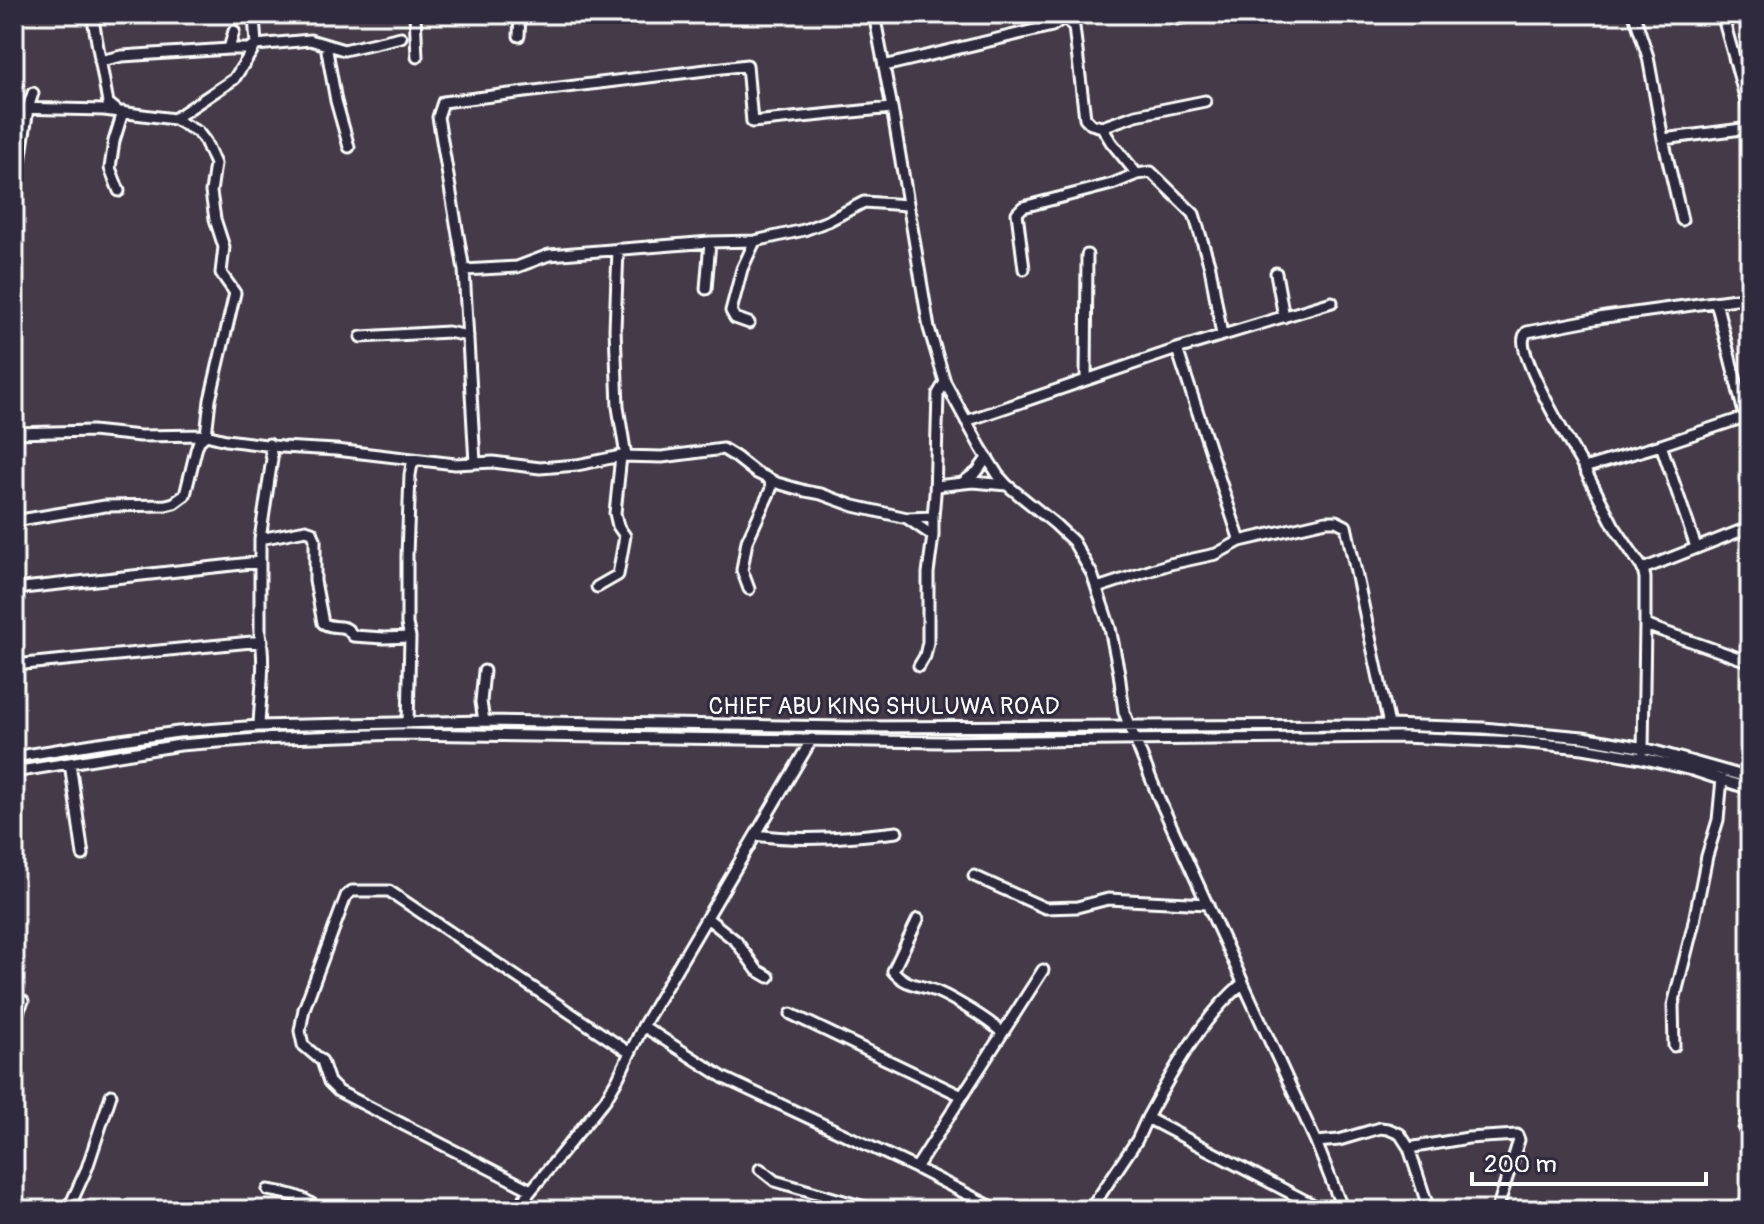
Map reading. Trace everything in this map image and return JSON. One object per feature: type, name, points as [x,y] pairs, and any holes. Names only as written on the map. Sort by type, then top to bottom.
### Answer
[{"type":"street","points":[[92,14],[108,103],[121,112]]},
{"type":"street","points":[[415,14],[417,57]]},
{"type":"street","points":[[519,36],[520,14]]},
{"type":"street","points":[[874,14],[929,328],[945,382],[987,458],[1007,485],[1073,541],[1092,574],[1110,628],[1124,712],[1160,801],[1316,1142],[1343,1210]]},
{"type":"street","points":[[884,66],[1052,26],[1062,14],[1074,27],[1085,118],[1091,124],[1102,127],[1136,115],[1205,101]]},
{"type":"street","points":[[1169,14],[1177,19],[1200,14]]},
{"type":"street","points":[[1634,14],[1648,57],[1682,220]]},
{"type":"street","points":[[1722,14],[1750,115]]},
{"type":"street","points":[[174,119],[234,79],[256,45],[254,16]]},
{"type":"street","points":[[229,49],[234,31]]},
{"type":"street","points":[[100,61],[122,56],[248,49],[256,45],[310,40],[344,50],[401,37]]},
{"type":"street","points":[[326,45],[336,101],[349,147]]},
{"type":"street","points":[[475,463],[464,270],[438,117],[443,102],[747,65],[752,122],[892,108]]},
{"type":"street","points":[[14,174],[20,162],[33,93]]},
{"type":"street","points":[[14,108],[121,112],[174,119],[198,132],[215,164],[211,192],[224,247],[221,273],[235,293],[210,400],[206,435],[199,441],[185,495],[174,503],[155,506],[105,506],[14,521]]},
{"type":"street","points":[[119,191],[110,168],[121,112]]},
{"type":"street","points":[[1102,127],[1137,174]]},
{"type":"street","points":[[1663,139],[1750,128]]},
{"type":"street","points":[[1024,269],[1017,213],[1023,207],[1151,172],[1194,214],[1210,267],[1222,335]]},
{"type":"street","points":[[464,270],[517,267],[549,255],[755,241],[804,230],[864,202],[907,205]]},
{"type":"street","points":[[749,323],[735,318],[731,311],[742,269],[755,241]]},
{"type":"street","points":[[706,289],[710,242]]},
{"type":"street","points":[[597,587],[618,575],[625,536],[618,526],[615,513],[623,456],[615,329],[618,249]]},
{"type":"street","points":[[1086,380],[1087,255]]},
{"type":"street","points":[[1276,273],[1284,317]]},
{"type":"street","points":[[1643,753],[1643,569],[1614,526],[1549,406],[1523,342],[1527,332],[1605,317],[1750,297]]},
{"type":"street","points":[[966,421],[1177,349],[1332,302]]},
{"type":"street","points":[[1716,302],[1750,437]]},
{"type":"street","points":[[361,337],[448,332],[468,336]]},
{"type":"street","points":[[1177,349],[1240,541]]},
{"type":"street","points":[[919,666],[928,642],[928,573],[936,486],[938,394],[945,382]]},
{"type":"street","points":[[1584,468],[1745,417]]},
{"type":"street","points":[[14,433],[92,431],[140,436],[206,435],[282,447],[455,464],[493,462],[540,468],[623,456],[662,457],[723,449],[774,485],[821,494],[907,518],[933,517]]},
{"type":"street","points":[[259,726],[263,673],[260,539],[272,459],[269,444]]},
{"type":"street","points":[[1661,445],[1696,547]]},
{"type":"street","points":[[272,459],[282,447]]},
{"type":"street","points":[[962,483],[977,472],[987,458]]},
{"type":"street","points":[[408,723],[410,637],[407,624],[407,555],[410,475],[416,460]]},
{"type":"street","points":[[936,486],[962,483],[1007,485]]},
{"type":"street","points":[[749,589],[742,570],[747,541],[774,485]]},
{"type":"street","points":[[907,518],[933,536]]},
{"type":"street","points":[[1097,588],[1170,564],[1216,554],[1240,541],[1336,521],[1346,526],[1389,725]]},
{"type":"street","points":[[1643,569],[1750,527]]},
{"type":"street","points":[[260,539],[306,530],[312,532],[315,539],[315,581],[323,623],[329,627],[344,626],[353,636],[410,637]]},
{"type":"street","points":[[14,589],[260,562]]},
{"type":"street","points":[[1645,625],[1750,662]]},
{"type":"street","points":[[14,665],[262,641]]},
{"type":"street","points":[[484,671],[481,702],[484,721]]},
{"type":"street","name":"CHIEF ABU KING SHULUWA ROAD","points":[[14,757],[178,732],[259,726],[484,721],[846,727],[1389,725],[1483,728],[1583,737],[1750,778]]},
{"type":"street","points":[[638,737],[640,724]]},
{"type":"street","points":[[14,772],[180,745],[400,734],[941,742],[1434,738],[1643,753],[1750,789]]},
{"type":"street","points":[[515,1210],[605,1100],[643,1026],[812,739]]},
{"type":"street","points":[[99,743],[100,758]]},
{"type":"street","points":[[70,763],[83,855]]},
{"type":"street","points":[[1674,1046],[1673,1005],[1718,820],[1722,779]]},
{"type":"street","points":[[756,835],[826,839],[897,832]]},
{"type":"street","points":[[974,876],[1045,908],[1077,907],[1108,899],[1208,904]]},
{"type":"street","points":[[531,1190],[338,1091],[329,1082],[322,1061],[303,1045],[300,1031],[304,1009],[346,896],[352,891],[389,891],[630,1053]]},
{"type":"street","points":[[707,918],[736,941],[757,970],[769,977]]},
{"type":"street","points":[[918,919],[893,971],[908,984],[945,995],[992,1023],[1002,1033]]},
{"type":"street","points":[[916,1168],[1043,970]]},
{"type":"street","points":[[1090,1210],[1137,1140],[1190,1047],[1228,995],[1243,983]]},
{"type":"street","points":[[14,1020],[23,1001]]},
{"type":"street","points":[[791,1014],[962,1096]]},
{"type":"street","points":[[643,1026],[724,1078],[998,1210]]},
{"type":"street","points":[[62,1210],[72,1201],[87,1168],[111,1095]]},
{"type":"street","points":[[1744,1129],[1750,1108]]},
{"type":"street","points":[[1147,1118],[1323,1210]]},
{"type":"street","points":[[1316,1142],[1339,1140],[1380,1128],[1400,1134],[1409,1148],[1429,1210]]},
{"type":"street","points":[[1409,1148],[1468,1138],[1519,1136],[1497,1210]]},
{"type":"street","points":[[760,1169],[775,1181],[875,1210]]},
{"type":"street","points":[[268,1190],[295,1196],[313,1204],[318,1210]]}]
